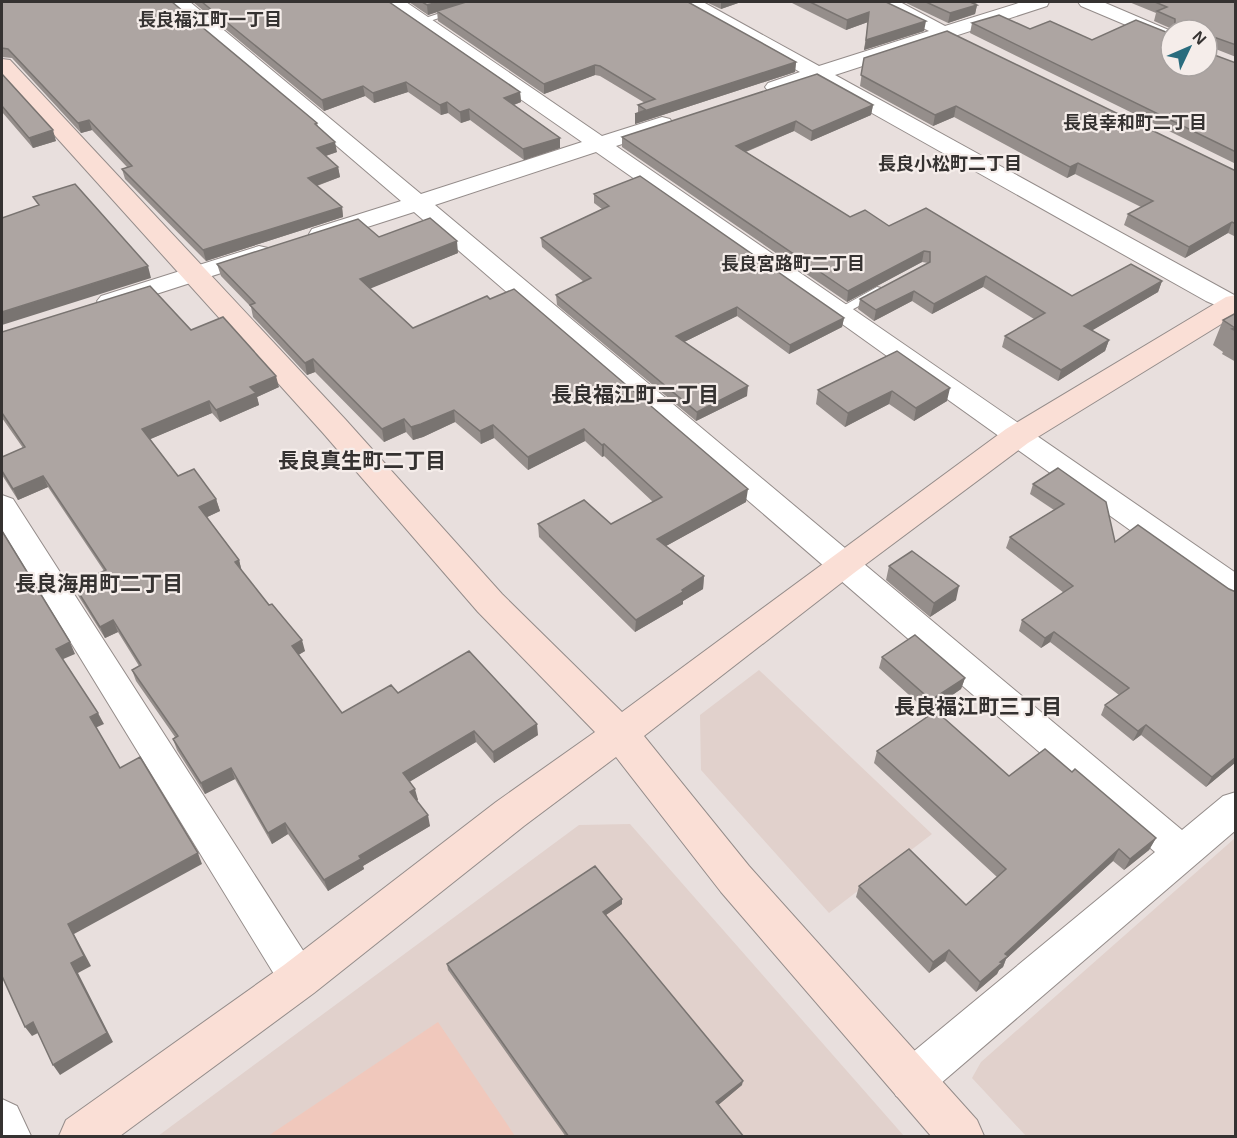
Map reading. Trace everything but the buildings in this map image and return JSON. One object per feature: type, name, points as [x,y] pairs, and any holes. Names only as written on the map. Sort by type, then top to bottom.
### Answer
[{"type":"street","points":[[179,2],[420,203],[842,565],[1182,852]]},
{"type":"street","points":[[394,2],[840,310],[1236,590]]},
{"type":"street","points":[[690,2],[1215,296],[1235,304]]},
{"type":"street","points":[[886,2],[968,42]]},
{"type":"street","points":[[753,94],[1040,2]]},
{"type":"street","points":[[1088,2],[1159,33]]},
{"type":"street","points":[[2,65],[334,426],[490,603],[620,734],[735,879],[962,1137]]},
{"type":"street","points":[[92,306],[420,203],[676,119]]},
{"type":"street","points":[[82,1137],[299,979],[510,813],[620,734],[842,565],[1017,436],[1235,304]]},
{"type":"street","points":[[2,506],[299,979]]},
{"type":"street","points":[[911,1081],[1236,807]]},
{"type":"street","points":[[2,1121],[9,1137]]},
{"type":"lane","points":[[422,21],[482,2]]},
{"type":"lane","points":[[840,310],[891,284]]},
{"type":"shaded area","points":[[759,670],[932,834],[829,913],[701,770],[700,715]]},
{"type":"shaded area","points":[[630,824],[904,1136],[158,1136],[579,825]]},
{"type":"shaded area","points":[[1235,838],[1235,1136],[1026,1136],[972,1078],[981,1062]]},
{"type":"shaded area","points":[[438,1022],[515,1136],[268,1136]]},
{"type":"district","name":"長良福江町一丁目","points":[[210,20]]},
{"type":"district","name":"長良幸和町二丁目","points":[[1135,123]]},
{"type":"district","name":"長良小松町二丁目","points":[[950,164]]},
{"type":"district","name":"長良宮路町二丁目","points":[[793,264]]},
{"type":"district","name":"長良福江町二丁目","points":[[635,395]]},
{"type":"district","name":"長良真生町二丁目","points":[[362,461]]},
{"type":"district","name":"長良海用町二丁目","points":[[99,584]]},
{"type":"district","name":"長良福江町三丁目","points":[[978,707]]}]
